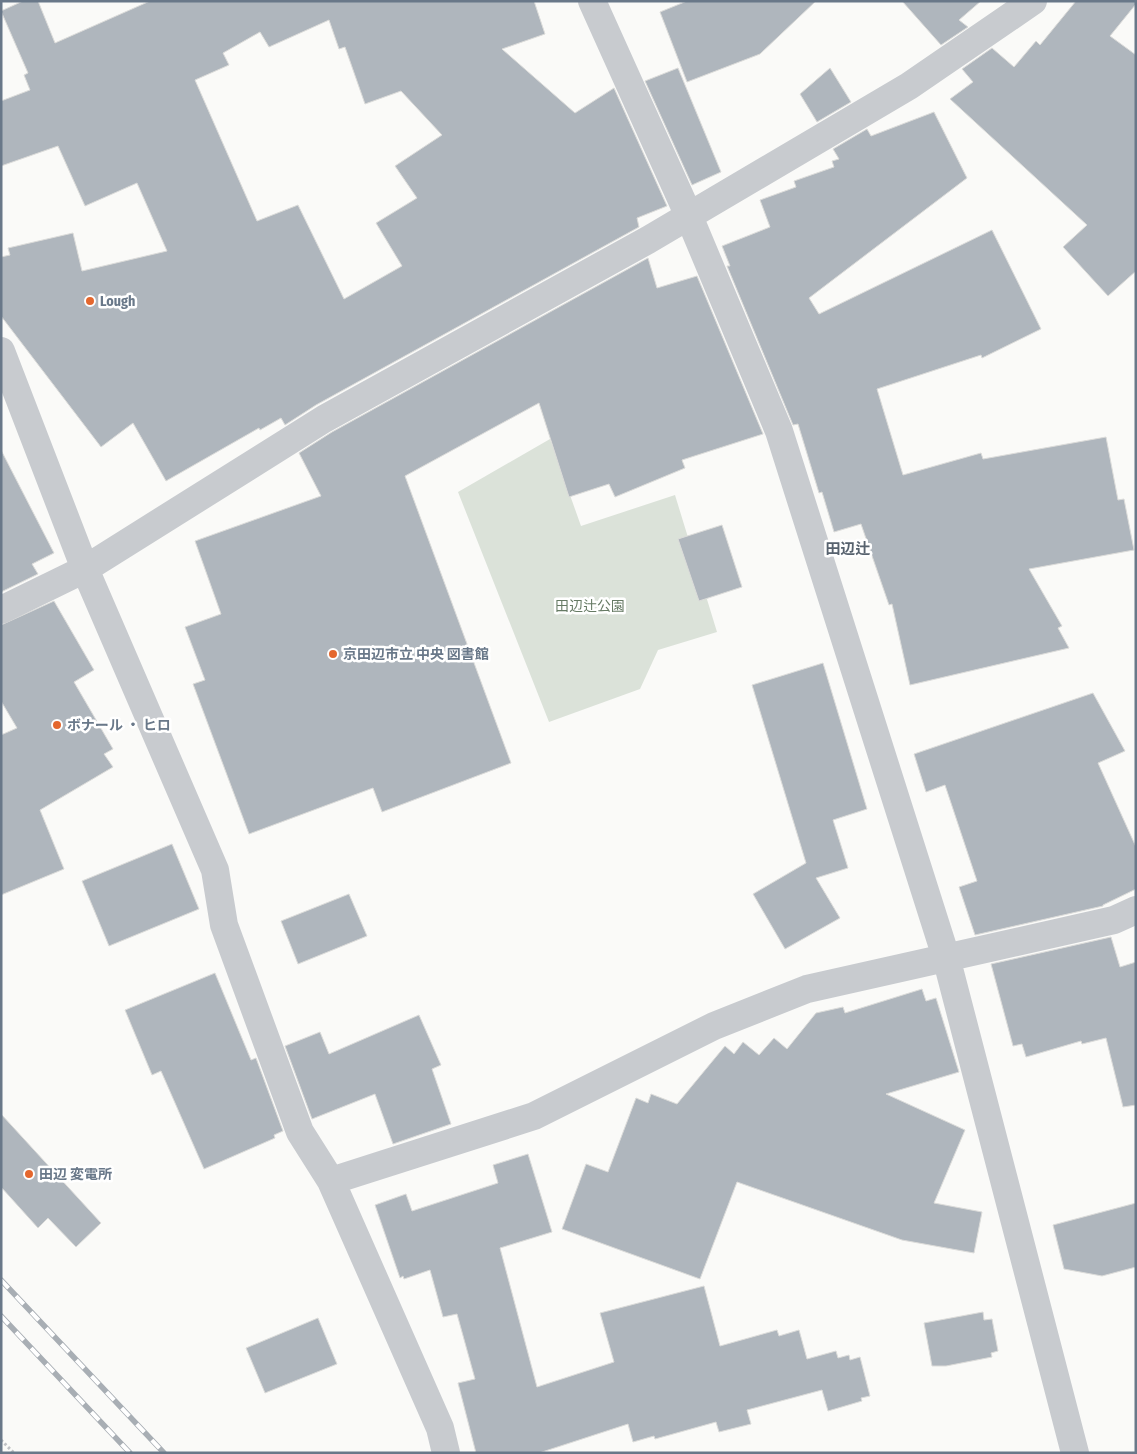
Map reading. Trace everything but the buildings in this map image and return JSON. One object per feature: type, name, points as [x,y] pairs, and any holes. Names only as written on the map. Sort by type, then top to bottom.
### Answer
[{"type":"street","points":[[592,1],[688,214],[778,431],[946,957],[1075,1453]]},
{"type":"street","points":[[1,610],[86,569],[324,419],[648,240],[688,214],[909,86],[1033,1]]},
{"type":"street","points":[[1,351],[10,401],[86,569],[215,870],[224,924],[300,1132],[332,1181],[440,1428],[446,1453]]},
{"type":"street","points":[[332,1181],[534,1116],[714,1026],[807,989],[1114,920],[1136,910]]},
{"type":"path","points":[[1,1440],[14,1453]]},
{"type":"green space","name":"田辺辻公園","points":[[550,439],[581,526],[675,495],[717,632],[658,650],[640,689],[549,722],[458,492]]},
{"type":"railway","points":[[1,1280],[164,1453]]},
{"type":"railway","points":[[1,1316],[130,1453]]},
{"type":"place","name":"Lough","points":[[90,301]]},
{"type":"place","name":"京田辺市立 中央 図書館","points":[[333,654]]},
{"type":"place","name":"ボナール ・ ヒロ","points":[[57,725]]},
{"type":"place","name":"田辺 変電所","points":[[29,1174]]},
{"type":"district","name":"田辺辻","points":[[848,549]]}]
